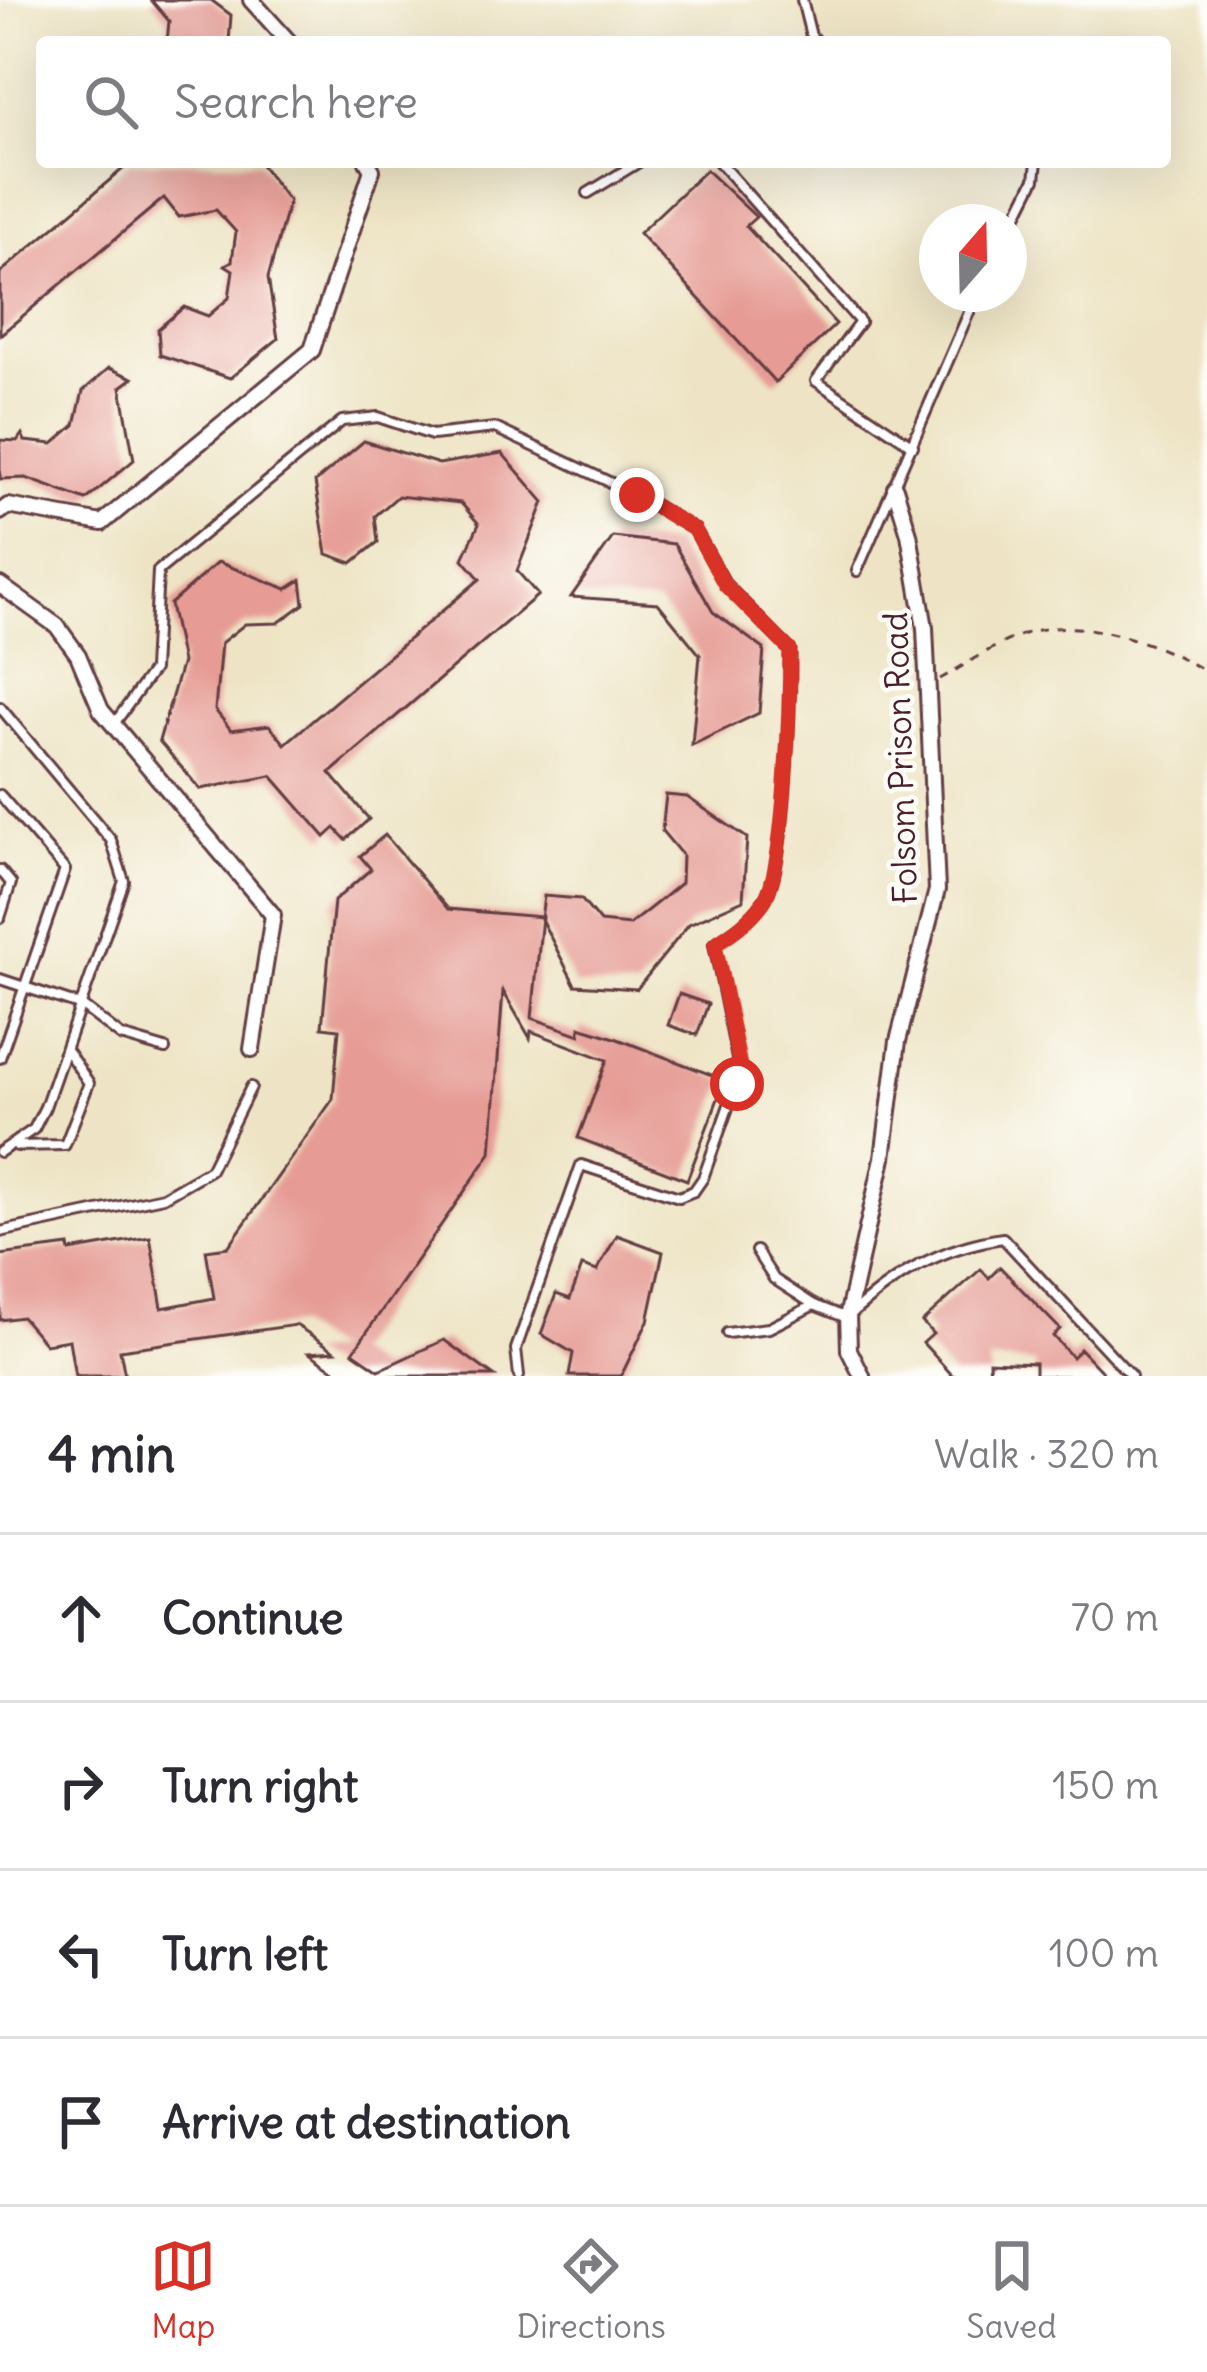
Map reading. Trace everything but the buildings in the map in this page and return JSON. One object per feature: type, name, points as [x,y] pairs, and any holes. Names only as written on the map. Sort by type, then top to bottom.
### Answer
[{"type":"street","points":[[250,0],[283,36]]},
{"type":"street","points":[[0,512],[8,506],[102,523],[312,350],[371,168]]},
{"type":"street","name":"Folsom Prison Road","points":[[862,1376],[849,1350],[848,1318],[883,1159],[891,1072],[937,890],[919,580],[895,488]]},
{"type":"street","points":[[0,586],[57,626],[113,725],[273,915],[252,1049]]},
{"type":"lane","points":[[802,0],[811,36]]},
{"type":"lane","points":[[588,194],[629,168]]},
{"type":"lane","points":[[723,168],[860,322],[816,381],[913,446]]},
{"type":"lane","points":[[1022,204],[1036,168]]},
{"type":"lane","points":[[856,571],[969,312]]},
{"type":"lane","points":[[113,725],[153,670],[158,571],[342,422],[378,417],[432,435],[495,428],[637,495],[695,530],[725,585],[790,650],[789,741],[767,897],[743,926],[715,944],[740,1074],[704,1178],[694,1191],[679,1197],[580,1165],[516,1349],[519,1376]]},
{"type":"lane","points":[[1,711],[111,840],[122,860],[121,901],[66,1050],[34,1129],[15,1147]]},
{"type":"lane","points":[[0,796],[65,870],[0,1058]]},
{"type":"lane","points":[[0,870],[11,883],[0,918]]},
{"type":"lane","points":[[0,979],[82,1006],[121,1036],[165,1048]]},
{"type":"lane","points":[[0,1152],[65,1145],[89,1083],[66,1050]]},
{"type":"lane","points":[[0,1232],[163,1197],[195,1179],[210,1170],[251,1088]]},
{"type":"lane","points":[[756,1251],[774,1279],[814,1305],[848,1318],[893,1276],[966,1243],[1004,1238],[1131,1376]]},
{"type":"lane","points":[[727,1333],[769,1328],[814,1305]]},
{"type":"path","points":[[928,685],[1040,629],[1088,631],[1149,644],[1207,673]]},
{"type":"route","points":[[637,495],[695,530],[725,585],[790,650],[789,741],[767,897],[743,926],[715,944],[740,1066],[737,1084]]}]
